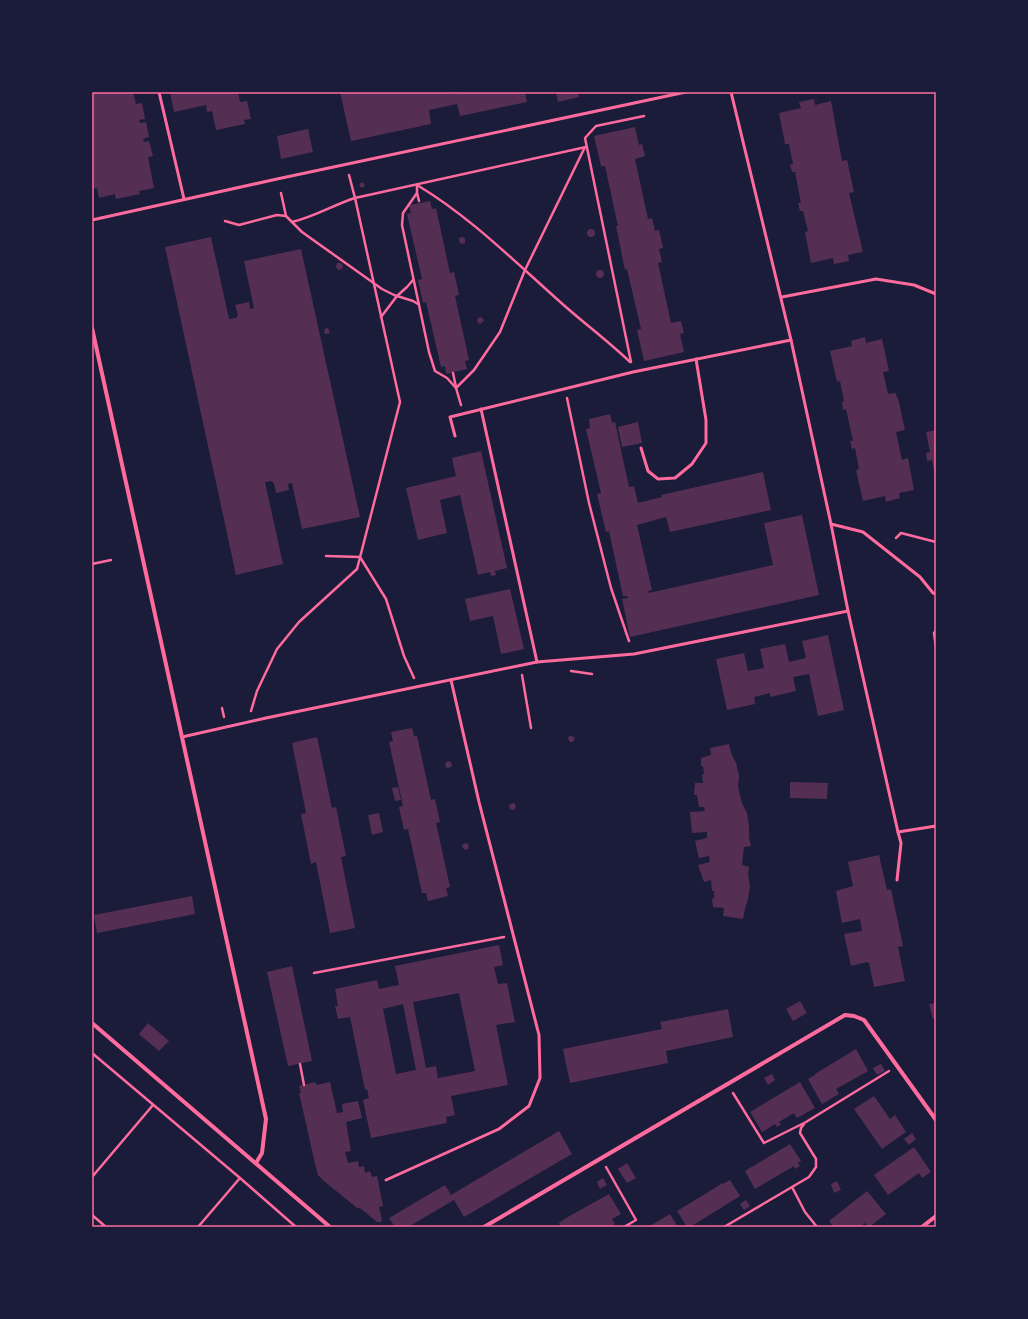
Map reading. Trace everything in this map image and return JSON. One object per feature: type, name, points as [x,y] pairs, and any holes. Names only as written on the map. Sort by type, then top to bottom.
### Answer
[{"type":"street","points":[[92,328],[266,1118],[262,1153],[256,1163]]},
{"type":"street","points":[[484,1227],[845,1015],[854,1016],[864,1020],[936,1120]]},
{"type":"street","points":[[92,1023],[330,1227]]},
{"type":"street","points":[[922,1227],[936,1216]]},
{"type":"lane","points":[[159,92],[184,200]]},
{"type":"lane","points":[[92,220],[686,92]]},
{"type":"lane","points":[[731,92],[782,297],[831,524],[848,611],[901,843],[897,880]]},
{"type":"lane","points":[[782,297],[876,279],[914,285],[936,294]]},
{"type":"lane","points":[[455,436],[450,417],[633,372],[791,340]]},
{"type":"lane","points":[[641,448],[648,471],[658,479],[675,478],[692,464],[706,443],[706,420],[696,360]]},
{"type":"lane","points":[[481,409],[537,662]]},
{"type":"lane","points":[[831,524],[863,532],[920,577],[933,593],[936,594]]},
{"type":"lane","points":[[182,737],[266,718],[537,662],[634,654],[848,611]]},
{"type":"lane","points":[[386,1180],[499,1129],[529,1106],[540,1078],[539,1035],[479,802],[452,680]]},
{"type":"lane","points":[[898,832],[936,826]]},
{"type":"path","points":[[633,372],[585,138],[596,126],[644,116]]},
{"type":"path","points":[[292,222],[318,214],[355,198],[586,147]]},
{"type":"path","points":[[456,388],[474,370],[500,332],[525,270],[586,147]]},
{"type":"path","points":[[251,712],[257,691],[277,649],[299,622],[357,569],[400,402],[349,175]]},
{"type":"path","points":[[417,184],[419,201]]},
{"type":"path","points":[[417,184],[436,196],[469,221],[581,321],[615,348],[631,364]]},
{"type":"path","points":[[417,193],[403,213],[402,225],[429,352],[435,371],[447,378],[456,388]]},
{"type":"path","points":[[280,194],[286,216],[302,232],[382,289],[419,304]]},
{"type":"path","points":[[225,221],[239,225],[277,215],[286,216]]},
{"type":"path","points":[[381,317],[397,296],[413,280]]},
{"type":"path","points":[[453,373],[462,414]]},
{"type":"path","points":[[565,389],[589,503],[611,588],[629,641]]},
{"type":"path","points":[[896,538],[901,533],[936,542]]},
{"type":"path","points":[[326,556],[360,557]]},
{"type":"path","points":[[360,557],[386,599],[404,656],[418,687]]},
{"type":"path","points":[[92,564],[111,560]]},
{"type":"path","points":[[936,631],[934,633],[936,647]]},
{"type":"path","points":[[569,670],[592,674]]},
{"type":"path","points":[[522,674],[531,728]]},
{"type":"path","points":[[222,708],[225,717]]},
{"type":"path","points":[[314,973],[513,936]]},
{"type":"path","points":[[92,1053],[296,1227]]},
{"type":"path","points":[[300,1064],[304,1085]]},
{"type":"path","points":[[728,1084],[764,1143],[806,1122],[898,1066]]},
{"type":"path","points":[[92,1177],[153,1105]]},
{"type":"path","points":[[724,1227],[809,1177],[816,1167],[816,1159],[800,1133],[801,1128],[806,1122]]},
{"type":"path","points":[[601,1158],[636,1220],[624,1227]]},
{"type":"path","points":[[198,1227],[240,1178]]},
{"type":"path","points":[[792,1187],[805,1212],[817,1227]]},
{"type":"path","points":[[92,1215],[106,1227]]},
{"type":"building","points":[[92,92],[133,92],[136,104],[142,103],[145,119],[139,120],[140,123],[146,122],[149,137],[143,139],[144,142],[149,141],[153,156],[148,157],[154,188],[139,191],[140,194],[116,199],[115,194],[99,198],[97,188],[92,189]]},
{"type":"building","points":[[170,92],[238,92],[240,102],[247,101],[251,119],[244,120],[245,124],[216,130],[212,111],[207,112],[206,105],[174,112]]},
{"type":"building","points":[[340,92],[454,92],[455,94],[462,92],[525,92],[527,102],[460,116],[457,104],[429,110],[431,124],[351,141]]},
{"type":"building","points":[[556,92],[578,92],[579,97],[558,102]]},
{"type":"building","points":[[814,99],[815,105],[831,101],[842,161],[847,160],[854,192],[849,193],[863,252],[848,255],[849,261],[834,264],[833,258],[811,263],[805,232],[808,231],[803,211],[800,211],[798,203],[801,203],[795,172],[792,172],[790,165],[793,164],[789,144],[785,144],[779,113],[801,108],[799,102]]},
{"type":"building","points":[[635,127],[639,145],[642,144],[645,156],[635,159],[648,219],[652,218],[655,231],[659,230],[663,248],[659,249],[662,262],[658,263],[671,323],[681,321],[684,333],[680,334],[684,352],[644,361],[637,330],[641,329],[627,269],[625,270],[616,226],[618,226],[605,166],[601,166],[594,136]]},
{"type":"building","points":[[308,129],[313,152],[281,159],[277,136]]},
{"type":"building","points":[[362,182],[365,185],[362,188],[359,185]]},
{"type":"building","points":[[430,201],[432,209],[436,208],[450,273],[454,272],[459,295],[455,296],[469,360],[465,361],[467,369],[446,374],[445,366],[441,367],[426,302],[423,303],[418,280],[422,279],[407,214],[411,213],[409,205]]},
{"type":"building","points":[[589,229],[593,229],[595,233],[593,237],[589,237],[587,235],[587,231]]},
{"type":"building","points":[[211,237],[229,319],[236,318],[238,315],[235,305],[249,302],[250,309],[254,308],[244,261],[301,249],[360,517],[302,529],[292,483],[288,484],[289,490],[276,493],[274,483],[271,481],[265,482],[283,564],[236,575],[165,247]]},
{"type":"building","points":[[463,237],[465,239],[465,243],[461,244],[459,238]]},
{"type":"building","points":[[337,263],[341,263],[343,266],[342,269],[338,270],[336,267]]},
{"type":"building","points":[[598,270],[602,270],[604,274],[602,278],[598,278],[596,276],[596,272]]},
{"type":"building","points":[[481,317],[484,320],[479,324],[477,321],[478,318]]},
{"type":"building","points":[[328,328],[330,333],[325,334],[324,329]]},
{"type":"building","points":[[865,337],[866,343],[882,339],[889,371],[883,372],[888,394],[896,393],[898,398],[905,430],[896,432],[902,460],[908,458],[914,490],[899,493],[900,498],[886,502],[885,496],[863,501],[856,470],[859,469],[855,448],[852,449],[850,441],[853,441],[846,409],[843,410],[842,402],[844,401],[840,381],[837,382],[830,351],[852,346],[851,341]]},
{"type":"building","points":[[610,414],[612,423],[615,422],[629,487],[634,486],[638,503],[662,497],[661,495],[763,472],[771,510],[670,532],[666,517],[637,525],[652,590],[648,591],[649,593],[773,565],[764,523],[802,515],[819,595],[630,637],[622,599],[628,598],[627,596],[623,596],[609,531],[606,532],[597,494],[601,493],[586,429],[590,428],[589,419]]},
{"type":"building","points":[[638,422],[642,443],[622,447],[618,427]]},
{"type":"building","points":[[936,430],[935,477],[932,460],[927,461],[926,453],[930,452],[926,432]]},
{"type":"building","points":[[481,451],[507,568],[495,571],[496,575],[491,576],[490,572],[478,575],[460,495],[440,500],[447,533],[418,540],[406,488],[456,476],[452,458]]},
{"type":"building","points":[[510,589],[524,649],[501,654],[493,616],[470,621],[465,599]]},
{"type":"building","points":[[828,635],[844,710],[818,716],[809,674],[793,677],[796,691],[770,697],[770,693],[754,697],[755,704],[727,710],[716,659],[744,653],[748,671],[764,668],[760,649],[785,644],[789,662],[806,658],[802,641]]},
{"type":"building","points":[[412,728],[414,736],[417,736],[431,800],[435,799],[440,822],[436,823],[450,887],[446,888],[448,896],[428,901],[426,893],[422,893],[408,829],[404,830],[399,807],[403,806],[389,742],[393,741],[391,732]]},
{"type":"building","points":[[569,736],[575,738],[573,742],[570,742],[568,739]]},
{"type":"building","points":[[317,737],[332,808],[336,807],[346,856],[341,857],[355,928],[330,933],[316,862],[311,864],[301,814],[306,813],[292,743]]},
{"type":"building","points":[[729,744],[739,776],[738,787],[742,803],[747,813],[751,846],[744,847],[742,865],[749,867],[748,875],[750,886],[743,919],[723,916],[724,908],[713,907],[712,899],[714,898],[714,891],[712,891],[711,880],[704,882],[698,865],[710,862],[709,856],[699,858],[695,841],[707,838],[707,832],[692,833],[690,812],[705,811],[704,807],[699,807],[697,795],[694,795],[695,783],[703,783],[702,774],[704,774],[703,766],[701,766],[701,758],[711,755],[710,748]]},
{"type":"building","points":[[449,761],[452,764],[451,767],[447,768],[445,766],[446,762]]},
{"type":"building","points":[[790,782],[828,783],[827,799],[790,798]]},
{"type":"building","points":[[398,787],[401,800],[395,801],[392,788]]},
{"type":"building","points":[[514,803],[516,806],[515,809],[512,810],[509,808],[510,804]]},
{"type":"building","points":[[379,813],[383,832],[372,835],[368,815]]},
{"type":"building","points":[[467,843],[469,846],[468,849],[465,850],[462,847],[463,844]]},
{"type":"building","points":[[879,855],[887,890],[891,889],[903,946],[898,947],[905,981],[874,987],[869,963],[867,962],[851,966],[844,934],[862,931],[860,919],[842,923],[836,891],[853,886],[848,862]]},
{"type":"building","points":[[192,896],[195,914],[97,933],[94,915]]},
{"type":"building","points":[[499,945],[503,965],[494,967],[498,984],[507,983],[515,1022],[496,1025],[508,1085],[451,1096],[455,1115],[446,1117],[447,1123],[371,1138],[363,1100],[369,1098],[367,1089],[365,1090],[350,1017],[338,1019],[335,1006],[338,1006],[335,989],[377,980],[379,989],[399,985],[395,966]],"holes":[[[459,993],[475,1071],[438,1078],[436,1066],[426,1068],[413,1002]],[[403,1004],[416,1070],[396,1074],[383,1009]]]},
{"type":"building","points":[[292,966],[312,1061],[288,1066],[267,972]]},
{"type":"building","points":[[800,1001],[807,1013],[793,1021],[786,1009]]},
{"type":"building","points":[[936,1003],[936,1018],[933,1019],[929,1004]]},
{"type":"building","points":[[728,1009],[733,1037],[666,1051],[668,1063],[570,1083],[563,1049],[662,1029],[660,1022]]},
{"type":"building","points":[[148,1023],[169,1041],[159,1051],[139,1034]]},
{"type":"building","points":[[856,1049],[868,1071],[836,1089],[839,1094],[822,1104],[808,1079]]},
{"type":"building","points":[[881,1064],[885,1071],[877,1075],[873,1068]]},
{"type":"building","points":[[772,1074],[775,1080],[768,1085],[764,1078]]},
{"type":"building","points":[[316,1082],[316,1085],[330,1082],[337,1113],[343,1112],[342,1104],[358,1101],[362,1118],[346,1122],[351,1151],[345,1152],[348,1163],[358,1161],[359,1167],[364,1166],[365,1173],[370,1171],[372,1177],[377,1176],[383,1206],[379,1207],[382,1220],[381,1222],[377,1222],[360,1208],[357,1208],[318,1175],[299,1093],[301,1093],[299,1086]]},
{"type":"building","points":[[800,1082],[815,1108],[797,1118],[794,1113],[779,1122],[781,1125],[777,1127],[775,1124],[762,1132],[750,1112]]},
{"type":"building","points":[[874,1096],[890,1119],[895,1115],[906,1132],[882,1149],[854,1109]]},
{"type":"building","points":[[559,1131],[572,1154],[464,1217],[454,1200],[408,1227],[395,1227],[389,1218],[445,1185],[451,1195]]},
{"type":"building","points":[[912,1133],[916,1139],[909,1145],[904,1139]]},
{"type":"building","points":[[790,1144],[801,1161],[798,1163],[800,1166],[795,1169],[794,1166],[755,1189],[745,1171]]},
{"type":"building","points":[[914,1147],[931,1172],[922,1178],[919,1173],[888,1195],[874,1175]]},
{"type":"building","points":[[627,1163],[636,1178],[627,1183],[618,1169]]},
{"type":"building","points":[[603,1178],[607,1185],[600,1189],[597,1182]]},
{"type":"building","points":[[730,1180],[740,1196],[695,1224],[687,1227],[677,1211]]},
{"type":"building","points":[[837,1181],[841,1190],[834,1193],[831,1184]]},
{"type":"building","points":[[867,1191],[886,1214],[869,1227],[865,1223],[860,1227],[834,1227],[829,1221]]},
{"type":"building","points":[[609,1194],[621,1214],[612,1219],[615,1224],[611,1227],[603,1227],[602,1225],[599,1227],[561,1227],[559,1223],[566,1218]]},
{"type":"building","points":[[746,1200],[750,1206],[744,1210],[740,1204]]},
{"type":"building","points":[[670,1214],[678,1227],[648,1227]]}]
